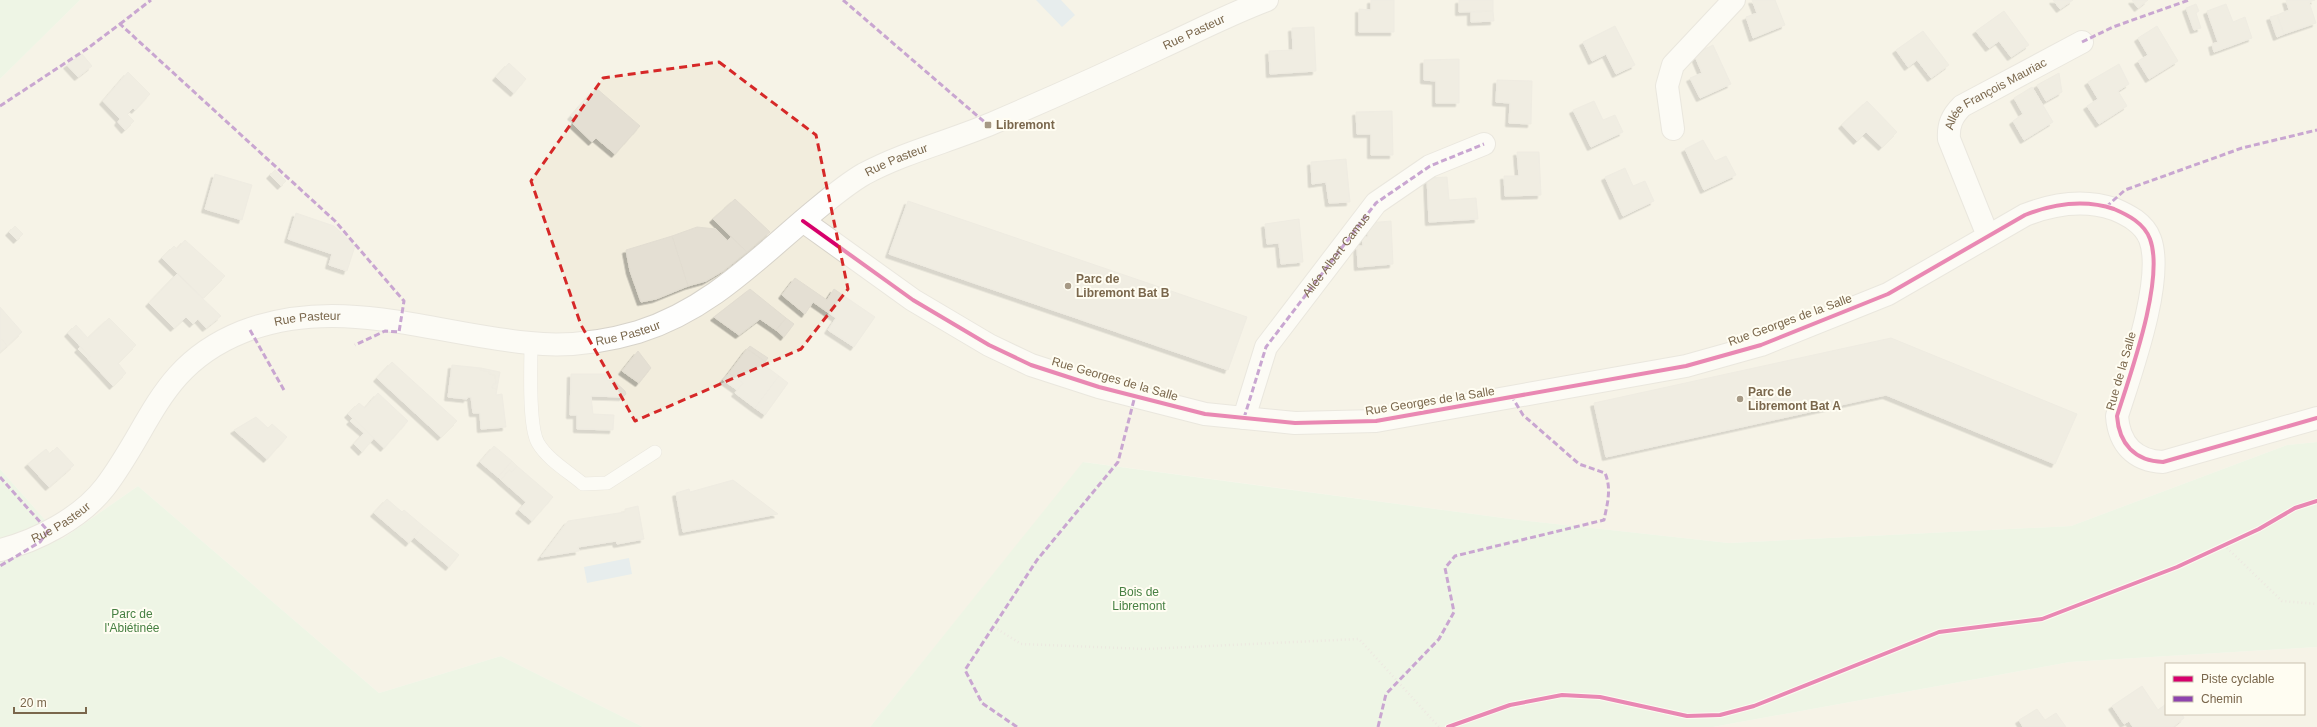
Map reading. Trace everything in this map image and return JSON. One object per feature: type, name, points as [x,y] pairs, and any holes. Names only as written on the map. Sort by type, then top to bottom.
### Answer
[{"type":"street","points":[[1672,128],[1667,86],[1672,65],[1734,0]]},
{"type":"street","name":"Rue Pasteur","points":[[0,550],[23,543],[48,531],[82,510],[93,500],[115,472],[170,383],[203,354],[239,333],[285,320],[328,314],[401,322],[531,343],[588,343],[611,339],[669,321],[705,301],[738,278],[846,185],[865,173],[891,161],[988,125],[1260,1]]},
{"type":"street","name":"Allée François Mauriac","points":[[1988,236],[1949,139],[1949,130],[1953,114],[1962,106],[2082,42]]},
{"type":"street","name":"Allée Albert Camus","points":[[1244,418],[1266,347],[1376,203],[1430,166],[1484,144]]},
{"type":"street","name":"Rue de la Salle","points":[[2025,215],[2048,206],[2065,204],[2106,207],[2134,219],[2150,238],[2153,249],[2154,266],[2150,297],[2143,330],[2117,416],[2118,429],[2121,439],[2133,453],[2141,458],[2163,462],[2317,418]]},
{"type":"street","name":"Rue Georges de la Salle","points":[[803,221],[912,300],[989,345],[1031,365],[1099,387],[1205,414],[1295,423],[1376,421],[1686,366],[1761,345],[1888,294],[2025,215]]},
{"type":"lane","points":[[531,343],[530,362],[534,430],[538,443],[546,454],[583,484],[607,483],[655,452]]},
{"type":"path","points":[[2224,545],[2282,601],[2317,604]]},
{"type":"path","points":[[994,627],[1021,644],[1146,649],[1359,639],[1439,727]]},
{"type":"highlighted area","points":[[719,62],[816,135],[848,289],[801,349],[635,421],[581,325],[531,181],[603,78]]},
{"type":"shaded area","points":[[80,0],[2317,0],[2317,442],[2287,445],[2071,526],[1729,543],[1511,519],[1084,462],[870,727],[643,727],[501,656],[379,693],[138,486],[62,539],[0,469],[0,79]]},
{"type":"shaded area","points":[[1036,0],[1061,0],[1075,15],[1062,27]]},
{"type":"shaded area","points":[[629,558],[632,574],[587,583],[584,567]]},
{"type":"shaded area","points":[[2317,647],[2317,727],[1713,727],[2070,662]]},
{"type":"green space","points":[[0,0],[80,0],[0,79]]},
{"type":"green space","name":"Bois de Libremont","points":[[2317,442],[2317,647],[2070,662],[1713,727],[870,727],[1083,462],[1511,519],[1729,543],[2071,526],[2287,445]]},
{"type":"green space","name":"Parc de l'Abiétinée","points":[[0,469],[62,539],[138,486],[379,693],[501,656],[643,727],[0,727]]},
{"type":"building","points":[[1371,0],[1394,0],[1394,32],[1359,32],[1359,9],[1371,10]]},
{"type":"building","points":[[1459,0],[1493,0],[1493,11],[1459,12]]},
{"type":"building","points":[[1752,0],[1775,0],[1785,25],[1753,38],[1746,17],[1757,13]]},
{"type":"building","points":[[2053,0],[2073,0],[2060,9]]},
{"type":"building","points":[[2132,0],[2148,0],[2138,8]]},
{"type":"building","points":[[2286,0],[2315,0],[2309,2],[2316,23],[2284,34],[2277,15],[2289,10]]},
{"type":"building","points":[[2196,4],[2199,11],[2196,13],[2201,28],[2194,30],[2186,8]]},
{"type":"building","points":[[2226,4],[2233,22],[2245,17],[2252,38],[2214,52],[2212,44],[2218,42],[2207,11]]},
{"type":"building","points":[[1493,11],[1494,21],[1471,22],[1471,12]]},
{"type":"building","points":[[2004,11],[2029,45],[2011,57],[1999,41],[1989,48],[1976,31]]},
{"type":"building","points":[[2277,15],[2284,34],[2277,37],[2270,17]]},
{"type":"building","points":[[1615,26],[1635,65],[1616,74],[1606,54],[1592,61],[1583,42]]},
{"type":"building","points":[[2157,26],[2178,61],[2149,79],[2138,61],[2148,55],[2138,38]]},
{"type":"building","points":[[1314,27],[1316,71],[1270,74],[1269,51],[1293,50],[1292,28]]},
{"type":"building","points":[[1923,31],[1949,65],[1931,78],[1917,60],[1908,67],[1896,50]]},
{"type":"building","points":[[1713,45],[1731,84],[1700,98],[1690,78],[1702,73],[1694,54]]},
{"type":"building","points":[[82,54],[92,66],[78,77],[67,65]]},
{"type":"building","points":[[1459,59],[1459,103],[1436,103],[1436,81],[1424,80],[1424,60]]},
{"type":"building","points":[[509,63],[526,79],[514,93],[496,77]]},
{"type":"building","points":[[2119,64],[2129,84],[2118,91],[2127,106],[2099,124],[2087,106],[2098,99],[2088,82]]},
{"type":"building","points":[[128,72],[150,94],[135,110],[133,108],[127,114],[134,121],[125,130],[118,122],[120,119],[103,101]]},
{"type":"building","points":[[2059,73],[2062,92],[2046,101],[2037,85]]},
{"type":"building","points":[[1497,80],[1532,81],[1531,124],[1509,123],[1510,103],[1496,102]]},
{"type":"building","points":[[2032,87],[2053,122],[2024,140],[2013,121],[2023,114],[2014,98]]},
{"type":"building","points":[[596,88],[640,126],[615,154],[596,138],[592,142],[573,124],[576,120],[571,116]]},
{"type":"building","points":[[1594,101],[1603,120],[1615,115],[1623,132],[1591,147],[1573,110]]},
{"type":"building","points":[[1867,101],[1897,132],[1882,147],[1866,132],[1857,141],[1842,125]]},
{"type":"building","points":[[1392,111],[1393,155],[1371,155],[1371,134],[1357,134],[1356,112]]},
{"type":"building","points":[[1703,140],[1715,161],[1726,156],[1736,175],[1704,190],[1685,149]]},
{"type":"building","points":[[1517,152],[1539,152],[1541,195],[1505,196],[1504,176],[1519,176]]},
{"type":"building","points":[[1346,159],[1350,202],[1329,203],[1326,182],[1312,184],[1311,162]]},
{"type":"building","points":[[1625,168],[1633,186],[1645,181],[1654,201],[1623,216],[1605,177]]},
{"type":"building","points":[[275,170],[286,181],[281,186],[270,175]]},
{"type":"building","points":[[215,174],[252,185],[242,220],[205,209]]},
{"type":"building","points":[[1447,177],[1449,200],[1476,198],[1478,219],[1429,222],[1427,178]]},
{"type":"building","points":[[735,199],[770,232],[747,252],[713,219]]},
{"type":"building","name":"Parc de Libremont Bat B","points":[[908,201],[1247,317],[1228,370],[889,254]]},
{"type":"building","points":[[296,213],[334,226],[355,246],[347,271],[329,265],[332,254],[288,239]]},
{"type":"building","points":[[1299,219],[1303,262],[1281,264],[1279,243],[1267,244],[1265,224]]},
{"type":"building","points":[[1391,221],[1393,264],[1358,267],[1357,246],[1363,246],[1362,237],[1368,237],[1368,223]]},
{"type":"building","points":[[15,226],[23,234],[17,240],[9,232]]},
{"type":"building","points":[[697,227],[716,229],[727,241],[731,237],[747,252],[723,271],[706,281],[688,286],[672,236]]},
{"type":"building","points":[[672,236],[688,286],[656,299],[641,302],[630,271],[626,250]]},
{"type":"building","points":[[185,240],[225,276],[203,298],[162,258],[174,246],[177,249]]},
{"type":"building","points":[[177,274],[221,316],[206,328],[198,319],[193,324],[186,317],[174,328],[149,303]]},
{"type":"building","points":[[795,278],[827,300],[834,289],[875,317],[854,347],[828,330],[836,318],[813,302],[805,314],[782,295]]},
{"type":"building","points":[[750,289],[786,318],[776,330],[760,319],[739,335],[714,317]]},
{"type":"building","points":[[0,307],[22,332],[7,346],[2,339],[0,341]]},
{"type":"building","points":[[109,318],[136,345],[118,363],[126,373],[113,386],[88,359],[90,357],[68,333],[76,325],[88,338]]},
{"type":"building","points":[[786,318],[794,324],[784,337],[776,330]]},
{"type":"building","name":"Parc de Libremont Bat A","points":[[1891,338],[2077,414],[2055,464],[1886,395],[1606,457],[1594,403]]},
{"type":"building","points":[[2,339],[7,346],[0,352],[0,341]]},
{"type":"building","points":[[750,346],[768,358],[765,362],[747,349]]},
{"type":"building","points":[[80,347],[90,357],[88,359],[78,349]]},
{"type":"building","points":[[747,349],[766,362],[764,365],[779,376],[755,408],[735,393],[743,383],[729,373]]},
{"type":"building","points":[[638,351],[651,368],[639,383],[622,371]]},
{"type":"building","points":[[392,362],[457,421],[441,437],[377,378]]},
{"type":"building","points":[[452,365],[481,368],[480,370],[490,372],[489,374],[495,375],[496,384],[493,384],[492,388],[497,389],[496,395],[502,394],[506,427],[481,429],[480,413],[473,413],[471,397],[467,397],[467,399],[448,397]]},
{"type":"building","points":[[481,368],[500,372],[497,389],[492,388],[493,384],[496,384],[495,375],[489,374],[490,372],[480,370]]},
{"type":"building","points":[[729,373],[743,383],[737,390],[723,380]]},
{"type":"building","points":[[571,374],[607,374],[607,380],[614,381],[625,391],[626,394],[623,397],[591,396],[593,414],[614,415],[613,430],[577,429],[577,415],[570,415]]},
{"type":"building","points":[[779,376],[788,383],[765,415],[755,408]]},
{"type":"building","points":[[378,393],[408,421],[384,448],[348,414],[359,403],[365,408]]},
{"type":"building","points":[[256,417],[268,428],[272,424],[287,437],[267,459],[234,430]]},
{"type":"building","points":[[353,418],[374,438],[362,452],[354,444],[364,433],[350,421]]},
{"type":"building","points":[[494,446],[512,461],[498,477],[480,462]]},
{"type":"building","points":[[57,447],[74,465],[49,487],[28,464],[46,449],[50,454]]},
{"type":"building","points":[[512,461],[517,466],[512,472],[509,470],[501,480],[498,477]]},
{"type":"building","points":[[517,466],[553,497],[532,521],[519,510],[526,502],[501,480],[509,470],[512,472]]},
{"type":"building","points":[[733,480],[778,514],[683,532],[676,493],[689,489],[690,492]]},
{"type":"building","points":[[387,499],[402,512],[404,510],[423,526],[409,543],[374,513]]},
{"type":"building","points":[[638,506],[644,539],[617,544],[616,541],[578,547],[579,551],[541,557],[568,521],[625,512],[625,509]]},
{"type":"building","points":[[423,526],[459,555],[449,567],[414,537]]},
{"type":"building","points":[[2142,686],[2158,710],[2165,705],[2165,715],[2182,715],[2184,718],[2173,727],[2133,727],[2129,721],[2124,724],[2112,706]]},
{"type":"building","points":[[2037,709],[2045,720],[2056,713],[2066,727],[2023,727],[2019,720]]},
{"type":"marked path","points":[[120,24],[151,0]]},
{"type":"marked path","points":[[843,0],[988,125]]},
{"type":"marked path","points":[[2082,42],[2113,27],[2189,0]]},
{"type":"marked path","points":[[0,106],[88,48],[120,24],[335,221],[404,301],[399,332],[385,331],[355,345]]},
{"type":"marked path","points":[[2106,207],[2125,190],[2242,148],[2317,130]]},
{"type":"marked path","points":[[1244,418],[1266,347],[1376,203],[1430,166],[1484,144]]},
{"type":"marked path","points":[[250,330],[285,392]]},
{"type":"marked path","points":[[1017,727],[982,703],[965,670],[1037,560],[1118,462],[1135,396]]},
{"type":"marked path","points":[[1378,727],[1386,694],[1439,639],[1454,612],[1445,568],[1455,556],[1604,520],[1609,491],[1605,473],[1579,464],[1523,415],[1512,397]]},
{"type":"marked path","points":[[0,477],[48,531],[40,542],[0,566]]},
{"type":"cycle path","points":[[803,221],[913,300],[989,345],[1031,365],[1099,387],[1205,414],[1295,423],[1376,421],[1686,366],[1761,345],[1888,294],[2025,215],[2046,208],[2069,204],[2091,204],[2114,209],[2140,224],[2150,239],[2153,256],[2153,278],[2150,302],[2137,353],[2117,416],[2121,435],[2130,449],[2144,458],[2163,462],[2317,418]]},
{"type":"cycle path","points":[[1448,727],[1510,705],[1562,695],[1600,697],[1687,716],[1720,715],[1754,706],[1939,632],[2042,619],[2177,567],[2259,529],[2295,508],[2317,501]]},
{"type":"place","name":"Libremont","points":[[988,125]]},
{"type":"place","name":"Parc de Libremont Bat B","points":[[1068,286]]},
{"type":"place","name":"Parc de Libremont Bat A","points":[[1740,399]]}]
